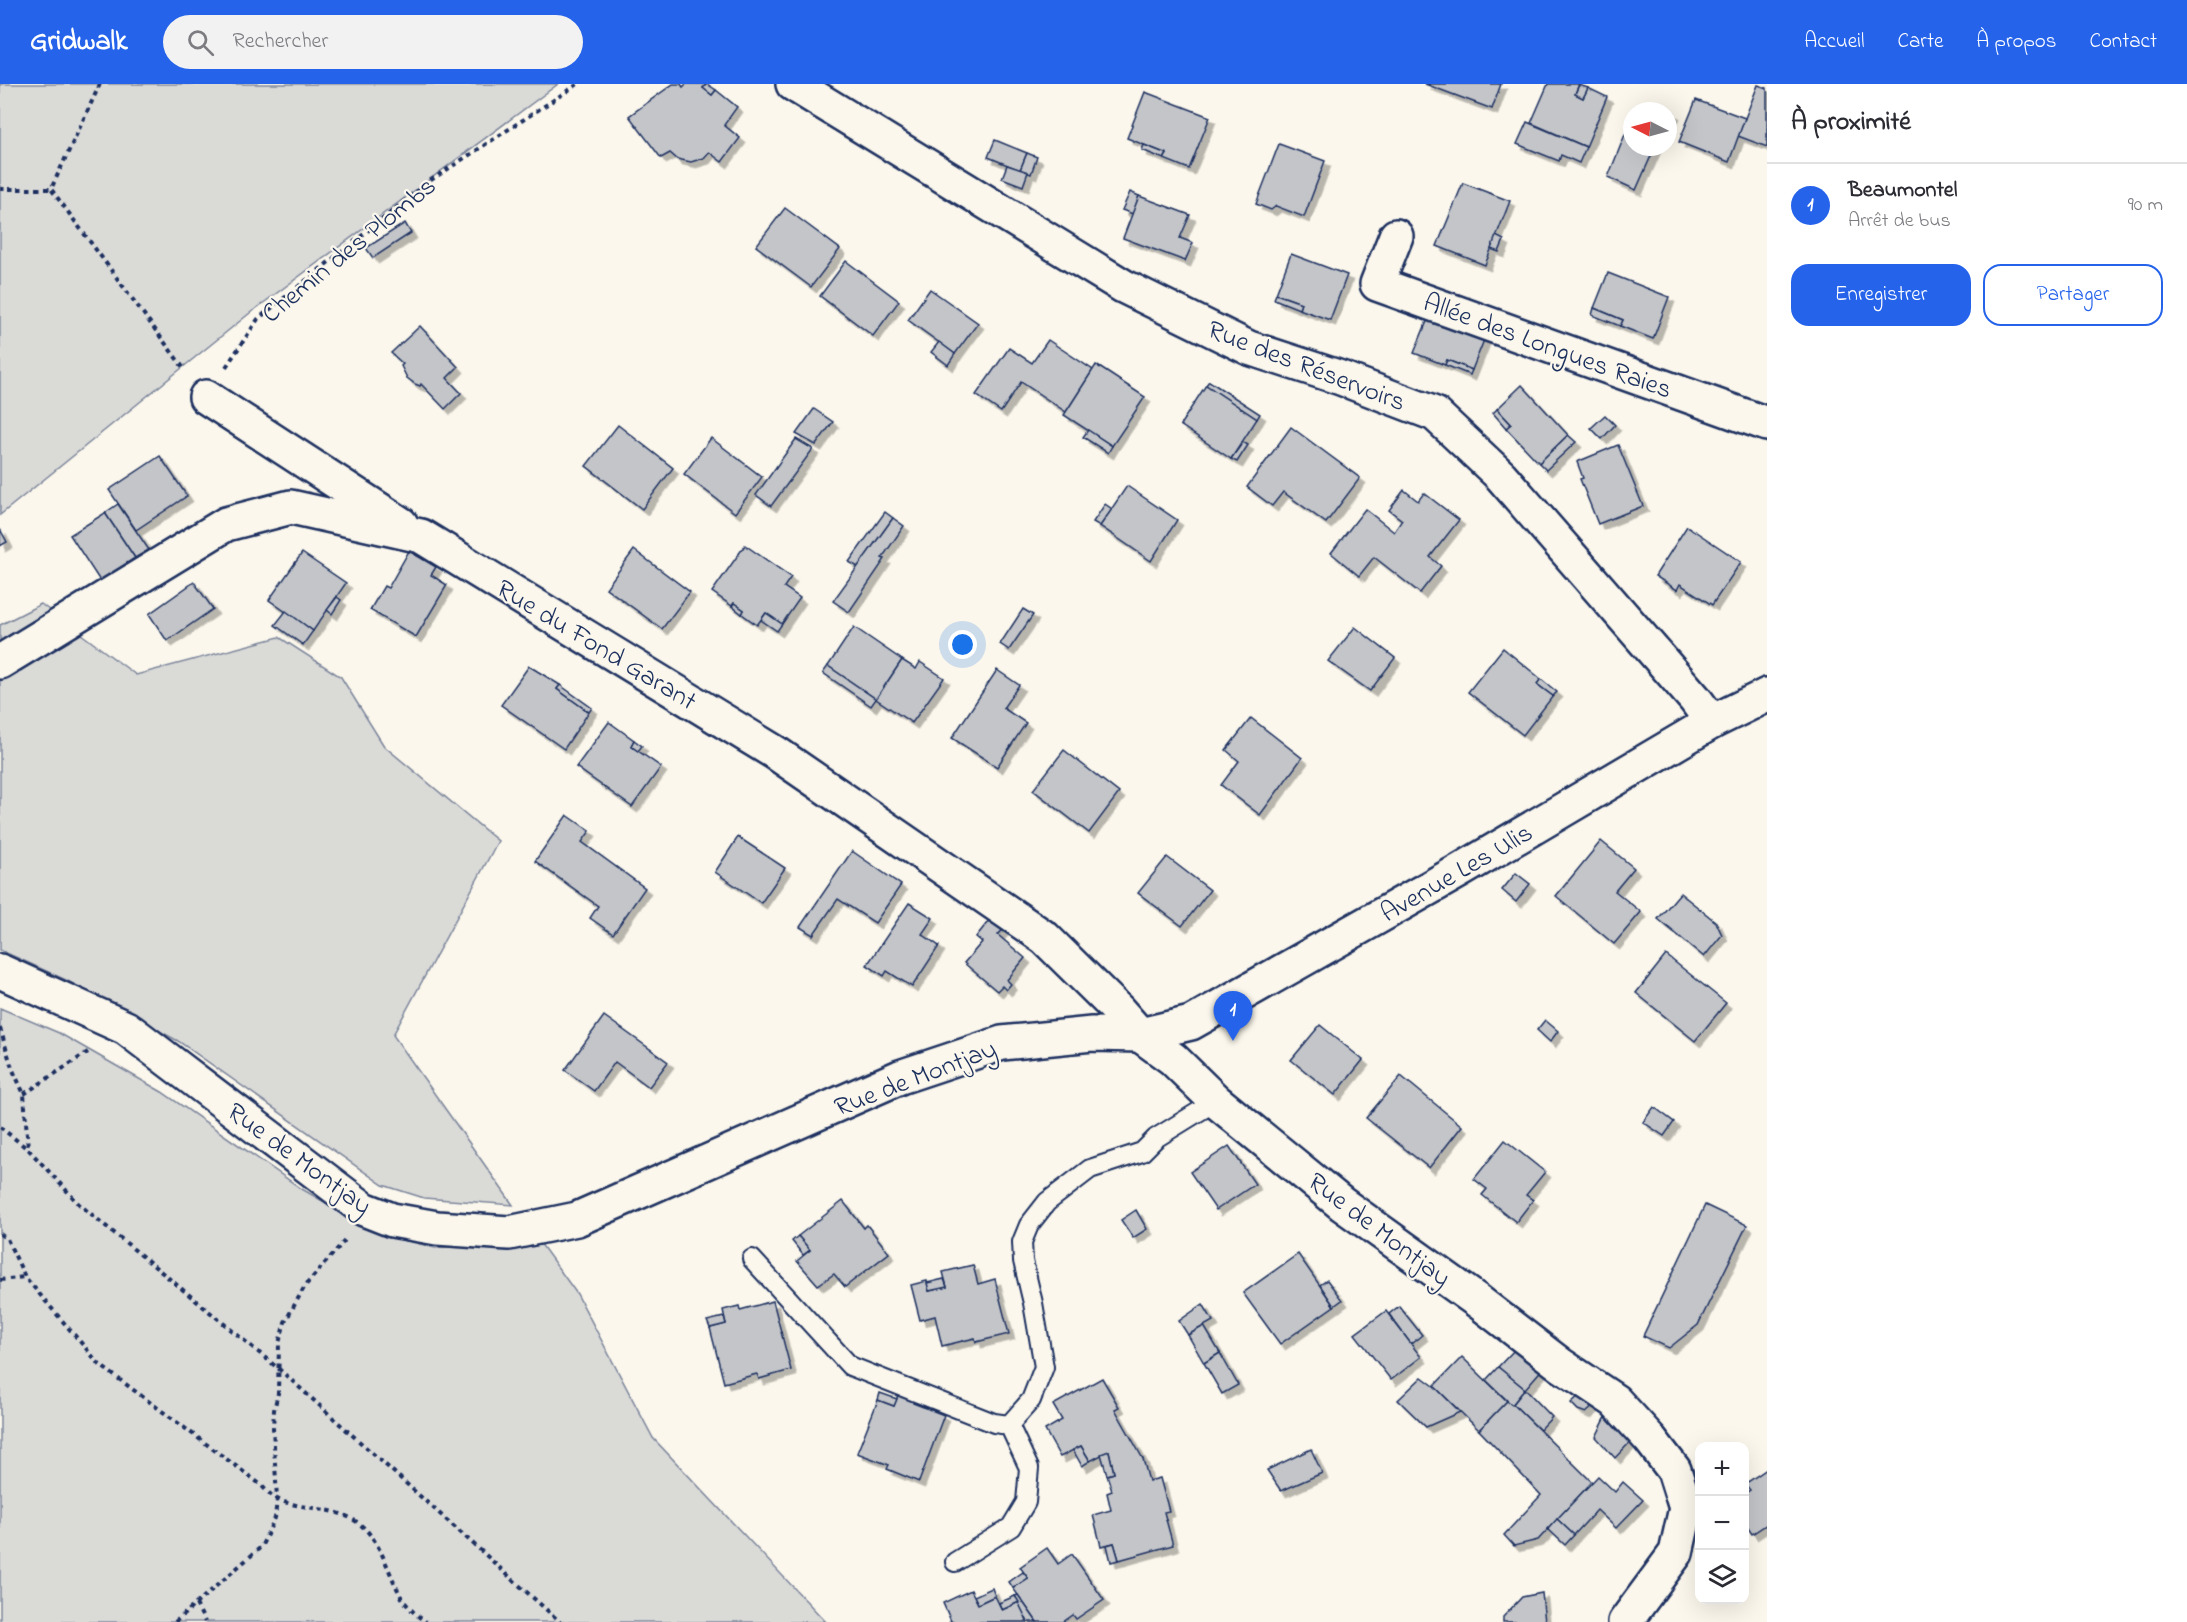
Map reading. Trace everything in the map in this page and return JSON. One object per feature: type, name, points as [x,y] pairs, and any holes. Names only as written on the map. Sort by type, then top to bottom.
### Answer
[{"type":"street","name":"Rue des Réservoirs","points":[[793,84],[1123,286],[1249,348],[1341,378],[1435,414],[1501,476],[1695,699],[1712,722]]},
{"type":"street","name":"Allée des Longues Raies","points":[[1396,236],[1377,284],[1767,424]]},
{"type":"street","points":[[206,397],[421,536]]},
{"type":"street","name":"Rue du Fond Garant","points":[[0,662],[226,525],[291,507],[421,536],[776,753],[1045,938],[1140,1035]]},
{"type":"street","name":"Avenue Les Ulis","points":[[1140,1035],[1191,1023],[1461,870],[1712,722],[1767,695]]},
{"type":"street","name":"Rue de Montjay","points":[[0,971],[126,1028],[363,1209],[392,1220],[437,1228],[509,1233],[577,1219],[900,1077],[1002,1043],[1092,1035],[1140,1035],[1173,1059],[1216,1101],[1342,1204],[1479,1302],[1561,1365],[1614,1401],[1650,1439],[1674,1470],[1686,1508],[1676,1553],[1625,1622]]},
{"type":"lane","points":[[1009,1425],[1031,1400],[1044,1367],[1023,1261],[1022,1242],[1029,1225],[1047,1202],[1090,1169],[1142,1152],[1156,1138],[1216,1101]]},
{"type":"lane","points":[[752,1259],[850,1366],[994,1423],[1009,1425]]},
{"type":"lane","points":[[955,1562],[1011,1527],[1026,1502],[1029,1468],[1009,1425]]},
{"type":"path","points":[[51,189],[100,84]]},
{"type":"path","name":"Chemin des Plombs","points":[[206,397],[258,319],[431,180],[578,84]]},
{"type":"path","points":[[0,189],[51,189]]},
{"type":"path","points":[[51,189],[206,397]]},
{"type":"path","points":[[0,1028],[12,1068],[24,1094],[28,1150]]},
{"type":"path","points":[[24,1094],[126,1028]]},
{"type":"path","points":[[0,1126],[28,1150],[79,1204],[280,1370],[560,1622]]},
{"type":"path","points":[[175,1622],[261,1547],[275,1518],[277,1499],[273,1428],[280,1370],[279,1342],[285,1322],[304,1286],[346,1238],[363,1209]]},
{"type":"path","points":[[0,1234],[7,1239],[25,1277],[100,1365],[277,1499],[303,1506],[331,1509],[357,1522],[375,1540],[401,1596],[414,1613],[426,1622]]},
{"type":"path","points":[[0,1280],[25,1277]]},
{"type":"path","points":[[196,1604],[205,1622]]},
{"type":"shaded area","points":[[0,84],[558,84],[250,313],[0,515]]},
{"type":"shaded area","points":[[41,604],[136,675],[279,637],[341,677],[384,746],[498,841],[393,1035],[513,1205],[424,1198],[383,1185],[178,1041],[66,980],[0,950],[0,625]]},
{"type":"shaded area","points":[[0,1008],[59,1033],[162,1092],[302,1189],[376,1232],[435,1248],[538,1240],[577,1294],[653,1438],[826,1622],[0,1622]]},
{"type":"building","points":[[673,84],[681,84],[683,87],[686,84],[707,84],[703,88],[712,95],[716,90],[737,107],[724,125],[740,138],[722,162],[709,152],[704,158],[691,162],[677,159],[670,153],[661,158],[629,116]]},
{"type":"building","points":[[707,84],[716,90],[712,95],[703,88]]},
{"type":"building","points":[[1425,84],[1501,84],[1492,109]]},
{"type":"building","points":[[1548,84],[1579,84],[1575,94],[1583,98],[1588,88],[1607,97],[1586,147],[1531,123]]},
{"type":"building","points":[[1579,85],[1588,88],[1583,98],[1575,94]]},
{"type":"building","points":[[1758,85],[1767,88],[1767,147],[1738,136]]},
{"type":"building","points":[[1145,92],[1210,117],[1189,169],[1164,159],[1167,154],[1127,138]]},
{"type":"building","points":[[1696,100],[1745,118],[1729,162],[1679,142]]},
{"type":"building","points":[[1527,122],[1586,147],[1579,163],[1561,155],[1559,161],[1517,144]]},
{"type":"building","points":[[995,140],[1027,153],[1020,170],[988,157]]},
{"type":"building","points":[[1623,140],[1623,156],[1651,156],[1636,190],[1608,177]]},
{"type":"building","points":[[1279,144],[1325,161],[1304,217],[1276,206],[1271,210],[1256,204]]},
{"type":"building","points":[[1144,145],[1167,154],[1164,159],[1142,150]]},
{"type":"building","points":[[1027,153],[1037,157],[1031,174],[1020,170]]},
{"type":"building","points":[[1007,165],[1028,172],[1023,186],[1002,178]]},
{"type":"building","points":[[1463,183],[1510,201],[1485,265],[1437,246]]},
{"type":"building","points":[[1130,192],[1139,196],[1133,214],[1122,210]]},
{"type":"building","points":[[1139,196],[1190,215],[1180,238],[1193,243],[1185,261],[1123,238]]},
{"type":"building","points":[[785,208],[840,249],[811,287],[756,246]]},
{"type":"building","points":[[405,223],[411,233],[373,258],[366,248]]},
{"type":"building","points":[[1496,236],[1504,240],[1499,252],[1491,249]]},
{"type":"building","points":[[1291,254],[1347,275],[1330,320],[1299,309],[1301,303],[1276,294]]},
{"type":"building","points":[[846,261],[899,301],[873,336],[820,296]]},
{"type":"building","points":[[1608,273],[1669,297],[1653,339],[1620,326],[1623,320],[1594,308]]},
{"type":"building","points":[[930,289],[978,323],[955,354],[908,320]]},
{"type":"building","points":[[1276,294],[1301,303],[1299,309],[1274,299]]},
{"type":"building","points":[[1594,308],[1623,320],[1620,326],[1592,315]]},
{"type":"building","points":[[1432,309],[1488,330],[1472,370],[1447,360],[1445,365],[1414,353]]},
{"type":"building","points":[[420,326],[458,367],[447,378],[461,393],[445,409],[421,384],[420,386],[415,384],[407,378],[401,366],[403,364],[391,353]]},
{"type":"building","points":[[1048,340],[1093,370],[1066,412],[1021,382],[1001,412],[976,395],[1009,348],[1032,363]]},
{"type":"building","points":[[939,342],[955,354],[948,365],[931,352]]},
{"type":"building","points":[[1447,360],[1472,370],[1470,375],[1445,365]]},
{"type":"building","points":[[1096,365],[1145,397],[1112,446],[1064,415]]},
{"type":"building","points":[[1209,381],[1260,414],[1257,419],[1206,385]]},
{"type":"building","points":[[1206,385],[1257,419],[1231,459],[1180,425]]},
{"type":"building","points":[[1522,385],[1568,435],[1539,463],[1506,428],[1511,424],[1497,409]]},
{"type":"building","points":[[814,409],[833,422],[816,445],[796,434]]},
{"type":"building","points":[[1497,409],[1511,424],[1506,428],[1493,413]]},
{"type":"building","points":[[1605,415],[1615,425],[1602,439],[1591,428]]},
{"type":"building","points":[[618,425],[673,468],[642,509],[586,466]]},
{"type":"building","points":[[1291,427],[1360,478],[1326,523],[1283,492],[1272,506],[1247,487]]},
{"type":"building","points":[[1088,430],[1112,446],[1108,453],[1083,437]]},
{"type":"building","points":[[1568,435],[1576,442],[1546,470],[1539,463]]},
{"type":"building","points":[[711,438],[762,477],[735,513],[684,474]]},
{"type":"building","points":[[796,439],[813,449],[771,506],[756,495]]},
{"type":"building","points":[[1243,442],[1248,445],[1237,462],[1231,459]]},
{"type":"building","points":[[1618,445],[1643,506],[1598,524],[1580,479],[1583,478],[1577,462]]},
{"type":"building","points":[[160,456],[187,496],[136,530],[109,490]]},
{"type":"building","points":[[1127,486],[1177,520],[1151,561],[1100,526]]},
{"type":"building","points":[[1404,490],[1418,501],[1424,493],[1459,520],[1430,557],[1441,566],[1420,593],[1374,557],[1359,576],[1331,553],[1365,509],[1394,532],[1402,520],[1389,510]]},
{"type":"building","points":[[118,504],[149,550],[135,558],[105,513]]},
{"type":"building","points":[[1105,504],[1112,509],[1100,526],[1093,522]]},
{"type":"building","points":[[885,512],[893,518],[858,567],[849,562]]},
{"type":"building","points":[[105,513],[135,558],[100,581],[70,535]]},
{"type":"building","points":[[893,518],[904,526],[849,612],[833,601]]},
{"type":"building","points":[[1687,526],[1741,562],[1712,605],[1680,584],[1677,590],[1655,576]]},
{"type":"building","points":[[0,529],[7,542],[0,546]]},
{"type":"building","points":[[745,545],[791,577],[784,587],[800,598],[782,624],[766,613],[757,625],[742,614],[744,610],[734,603],[732,606],[712,592]]},
{"type":"building","points":[[634,550],[690,592],[662,629],[606,588]]},
{"type":"building","points":[[409,551],[436,567],[431,575],[447,585],[416,637],[370,610],[384,586],[388,588]]},
{"type":"building","points":[[302,553],[346,583],[313,631],[269,600]]},
{"type":"building","points":[[194,582],[213,609],[167,641],[149,614]]},
{"type":"building","points":[[337,597],[341,600],[332,614],[327,610]]},
{"type":"building","points":[[734,603],[744,610],[742,614],[732,606]]},
{"type":"building","points":[[1023,609],[1033,615],[1009,650],[1000,644]]},
{"type":"building","points":[[286,611],[313,631],[303,645],[275,625]]},
{"type":"building","points":[[766,613],[782,624],[777,631],[761,620]]},
{"type":"building","points":[[854,627],[902,660],[876,699],[828,666]]},
{"type":"building","points":[[1355,627],[1395,658],[1370,691],[1328,661]]},
{"type":"building","points":[[1503,648],[1541,679],[1537,684],[1553,696],[1523,735],[1468,692]]},
{"type":"building","points":[[902,660],[916,669],[920,662],[944,678],[912,723],[876,699]]},
{"type":"building","points":[[529,666],[560,685],[557,689],[589,712],[564,749],[501,705]]},
{"type":"building","points":[[828,666],[876,699],[871,706],[823,673]]},
{"type":"building","points":[[997,670],[1019,685],[1003,708],[1026,723],[997,767],[952,738]]},
{"type":"building","points":[[1541,679],[1557,692],[1553,696],[1537,684]]},
{"type":"building","points":[[560,685],[592,708],[589,712],[557,689]]},
{"type":"building","points":[[1251,718],[1302,758],[1260,815],[1221,785],[1239,761],[1226,750]]},
{"type":"building","points":[[609,722],[634,740],[631,746],[661,767],[632,807],[576,767]]},
{"type":"building","points":[[634,740],[642,746],[638,751],[631,746]]},
{"type":"building","points":[[1064,750],[1119,793],[1089,833],[1033,790]]},
{"type":"building","points":[[567,815],[590,831],[582,842],[645,888],[613,934],[590,918],[598,906],[535,861]]},
{"type":"building","points":[[738,837],[785,868],[761,903],[715,872]]},
{"type":"building","points":[[1601,841],[1634,868],[1615,891],[1641,912],[1614,944],[1556,896]]},
{"type":"building","points":[[852,851],[901,885],[875,923],[838,899],[813,935],[800,927]]},
{"type":"building","points":[[1167,857],[1210,890],[1182,926],[1138,893]]},
{"type":"building","points":[[1516,873],[1530,884],[1516,902],[1502,890]]},
{"type":"building","points":[[1680,893],[1716,922],[1722,935],[1704,957],[1658,919]]},
{"type":"building","points":[[909,903],[933,918],[922,934],[939,946],[912,987],[887,971],[884,976],[867,965]]},
{"type":"building","points":[[994,914],[1007,925],[998,935],[1025,958],[1007,980],[1011,984],[1006,990],[1002,986],[997,991],[964,963],[982,942],[976,937]]},
{"type":"building","points":[[1666,955],[1726,1003],[1695,1041],[1636,993]]},
{"type":"building","points":[[604,1016],[668,1062],[649,1087],[615,1062],[594,1091],[565,1070]]},
{"type":"building","points":[[1545,1020],[1558,1031],[1550,1042],[1537,1030]]},
{"type":"building","points":[[1320,1025],[1363,1060],[1335,1095],[1291,1060]]},
{"type":"building","points":[[1401,1076],[1462,1126],[1429,1168],[1366,1118]]},
{"type":"building","points":[[1654,1107],[1674,1122],[1664,1136],[1643,1122]]},
{"type":"building","points":[[1505,1140],[1545,1172],[1526,1195],[1533,1200],[1516,1222],[1482,1195],[1487,1189],[1474,1179]]},
{"type":"building","points":[[1229,1146],[1255,1184],[1216,1210],[1190,1172]]},
{"type":"building","points":[[843,1201],[864,1228],[867,1225],[889,1253],[845,1287],[834,1274],[818,1285],[797,1261],[810,1250],[798,1236]]},
{"type":"building","points":[[1705,1205],[1747,1225],[1698,1325],[1669,1348],[1643,1336]]},
{"type":"building","points":[[1136,1210],[1147,1229],[1133,1238],[1121,1220]]},
{"type":"building","points":[[798,1236],[810,1250],[803,1255],[792,1241]]},
{"type":"building","points":[[1298,1254],[1334,1306],[1280,1344],[1243,1293]]},
{"type":"building","points":[[973,1265],[978,1284],[995,1279],[1009,1334],[976,1342],[975,1338],[942,1346],[935,1316],[920,1320],[911,1285],[927,1281],[929,1291],[947,1287],[943,1272]]},
{"type":"building","points":[[944,1279],[947,1287],[929,1291],[927,1283]]},
{"type":"building","points":[[1327,1280],[1342,1300],[1334,1306],[1320,1285]]},
{"type":"building","points":[[773,1301],[791,1370],[759,1379],[757,1374],[724,1383],[710,1328],[726,1324],[723,1310],[739,1306],[740,1310]]},
{"type":"building","points":[[1203,1304],[1213,1321],[1188,1335],[1179,1321]]},
{"type":"building","points":[[1399,1306],[1422,1335],[1411,1344],[1389,1314]]},
{"type":"building","points":[[1386,1311],[1421,1357],[1391,1380],[1355,1334]]},
{"type":"building","points":[[724,1317],[726,1324],[710,1328],[707,1321]]},
{"type":"building","points":[[1204,1326],[1220,1353],[1204,1363],[1188,1335]]},
{"type":"building","points":[[1517,1347],[1544,1367],[1525,1389],[1498,1367]]},
{"type":"building","points":[[1220,1353],[1238,1385],[1222,1394],[1204,1363]]},
{"type":"building","points":[[1462,1357],[1507,1401],[1479,1430],[1434,1386]]},
{"type":"building","points":[[1498,1367],[1525,1389],[1512,1405],[1486,1380]]},
{"type":"building","points":[[1422,1377],[1460,1412],[1426,1427],[1398,1400]]},
{"type":"building","points":[[1102,1378],[1119,1407],[1115,1409],[1143,1459],[1149,1481],[1160,1478],[1169,1511],[1164,1512],[1173,1545],[1119,1560],[1114,1543],[1101,1546],[1093,1515],[1111,1510],[1107,1493],[1112,1491],[1107,1475],[1114,1473],[1109,1451],[1090,1461],[1081,1446],[1060,1457],[1045,1430],[1062,1420],[1053,1405]]},
{"type":"building","points":[[1525,1389],[1552,1417],[1540,1430],[1513,1404]]},
{"type":"building","points":[[899,1392],[914,1399],[913,1403],[944,1415],[919,1482],[887,1469],[889,1465],[857,1453],[878,1400],[894,1406]]},
{"type":"building","points":[[880,1393],[897,1399],[894,1406],[878,1400]]},
{"type":"building","points":[[1581,1394],[1595,1405],[1586,1413],[1578,1410],[1571,1403]]},
{"type":"building","points":[[1507,1401],[1513,1404],[1592,1482],[1538,1540],[1514,1546],[1504,1535],[1541,1495],[1479,1430]]},
{"type":"building","points":[[1607,1415],[1634,1438],[1615,1458],[1596,1437]]},
{"type":"building","points":[[1081,1446],[1090,1461],[1082,1466],[1073,1450]]},
{"type":"building","points":[[1311,1449],[1322,1473],[1281,1491],[1267,1470]]},
{"type":"building","points":[[1109,1451],[1114,1473],[1107,1475],[1101,1454]]},
{"type":"building","points":[[1767,1469],[1767,1524],[1752,1534],[1749,1530],[1749,1481]]},
{"type":"building","points":[[1598,1476],[1615,1492],[1623,1482],[1643,1500],[1616,1528],[1597,1510],[1574,1535],[1557,1519]]},
{"type":"building","points":[[1557,1519],[1574,1535],[1565,1545],[1548,1529]]},
{"type":"building","points":[[1114,1543],[1119,1560],[1111,1562],[1107,1545]]},
{"type":"building","points":[[1047,1548],[1058,1564],[1072,1554],[1104,1600],[1076,1619],[1073,1615],[1063,1622],[1037,1622],[1013,1588],[1028,1578],[1020,1567]]},
{"type":"building","points":[[1023,1572],[1028,1578],[1013,1588],[1009,1582]]},
{"type":"building","points":[[992,1588],[995,1596],[978,1604],[974,1596]]},
{"type":"building","points":[[971,1590],[978,1604],[995,1596],[1002,1610],[1019,1602],[1028,1622],[949,1622],[951,1621],[943,1603]]},
{"type":"building","points":[[1542,1593],[1545,1622],[1503,1622],[1503,1617],[1522,1597]]},
{"type":"building","points":[[1018,1595],[1037,1622],[1028,1622],[1015,1596]]},
{"type":"building","points":[[1015,1596],[1019,1602],[1002,1610],[999,1603]]},
{"type":"place","name":"Beaumontel","points":[[1233,1041]]}]
